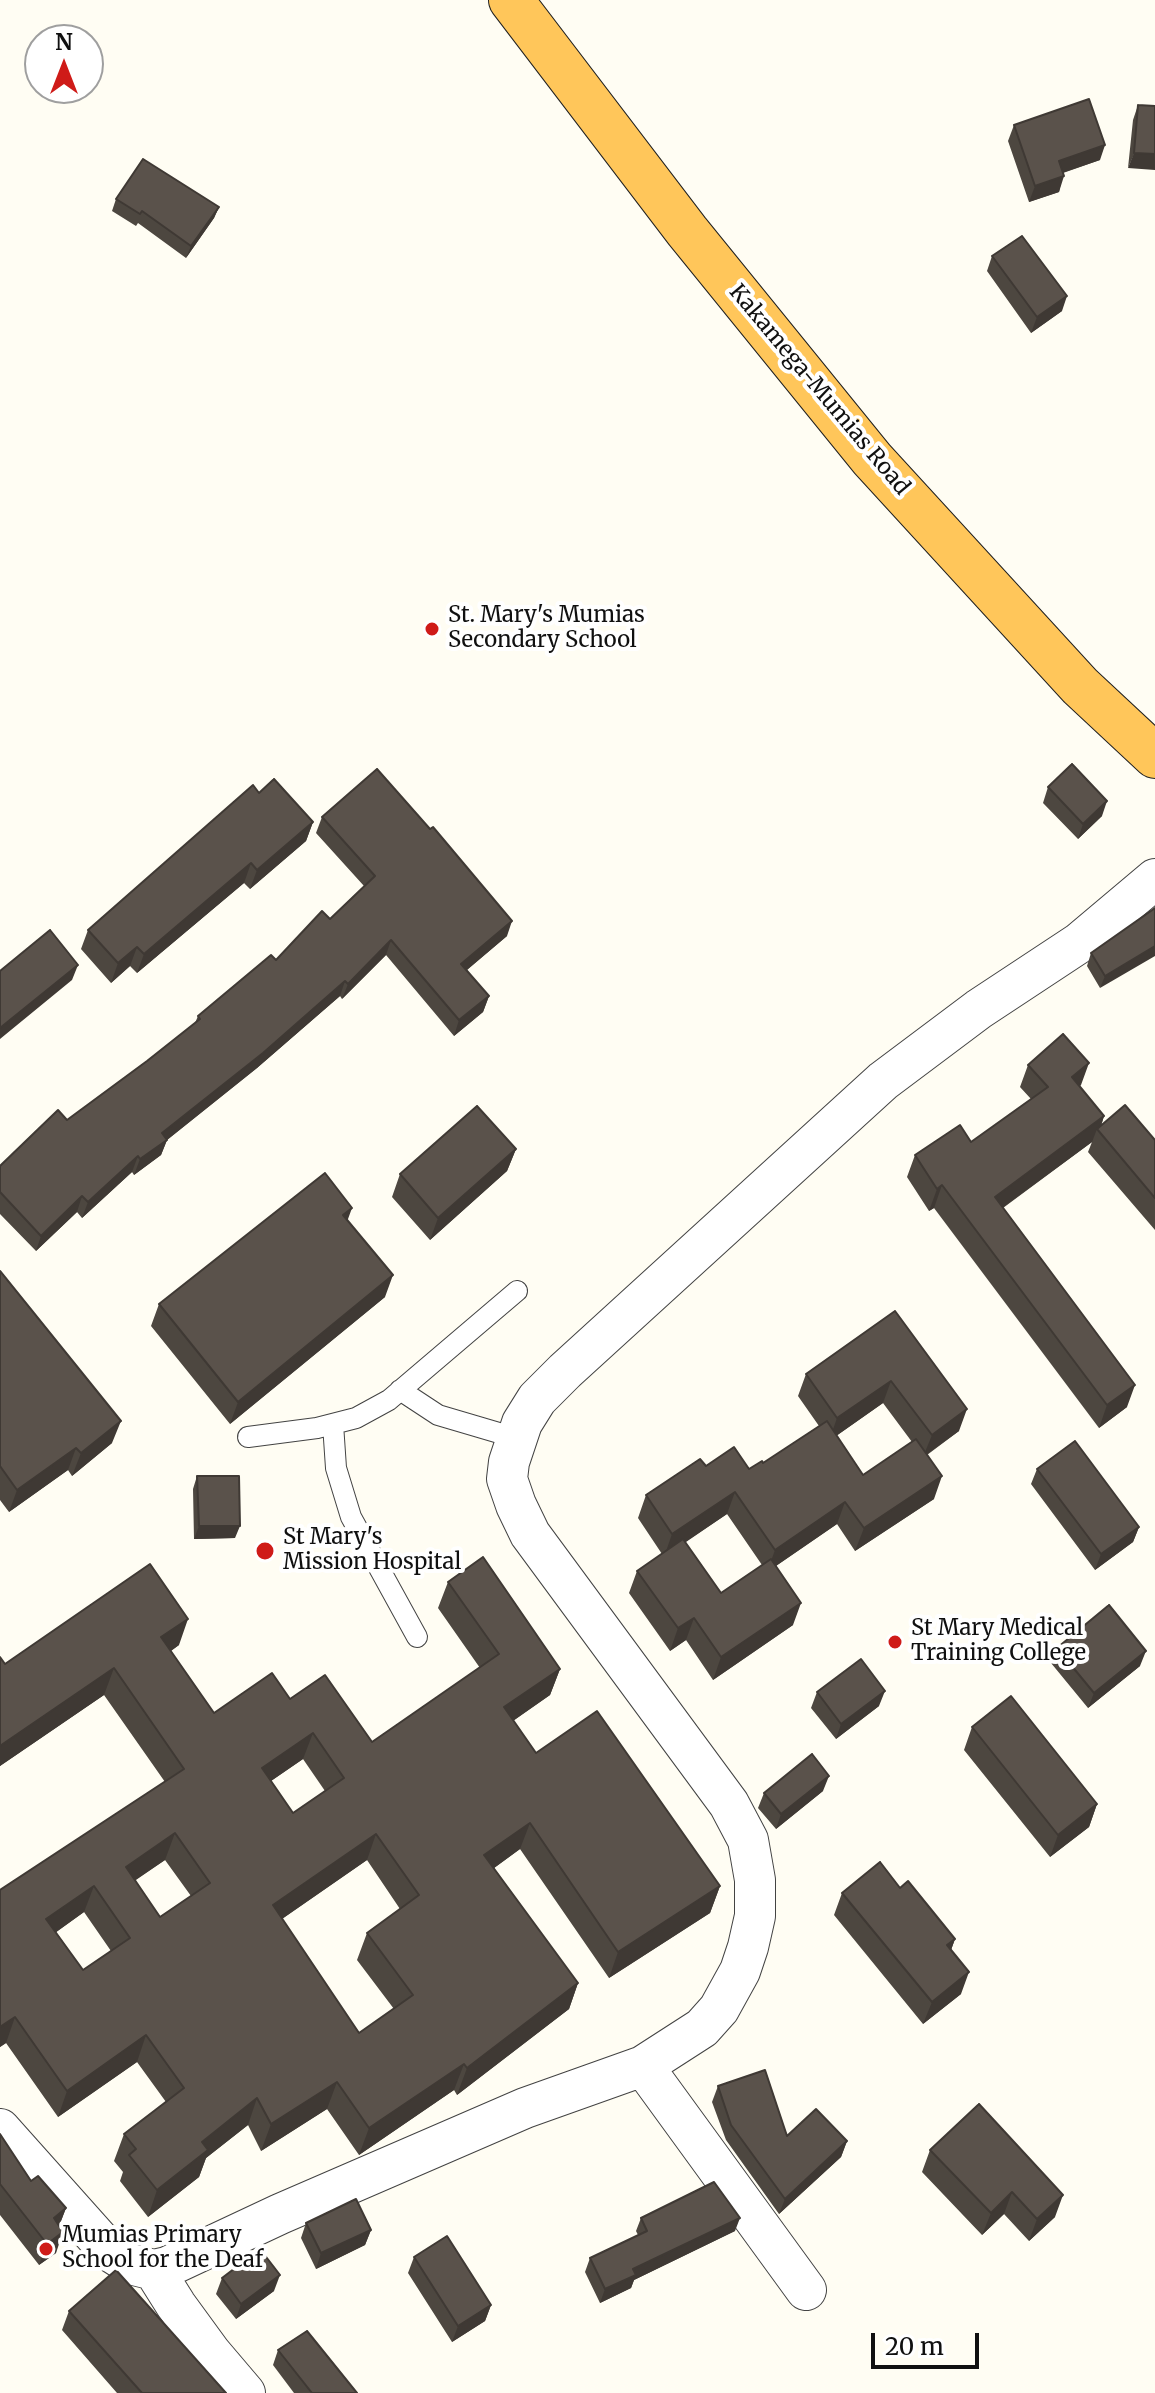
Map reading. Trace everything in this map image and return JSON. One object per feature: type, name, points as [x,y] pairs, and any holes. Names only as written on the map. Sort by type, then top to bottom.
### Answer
[{"type":"highway","name":"Kakamega-Mumias Road","points":[[511,0],[687,231],[872,459],[1080,686],[1155,756]]},
{"type":"street","points":[[0,2129],[108,2250],[130,2264],[154,2270],[167,2267],[280,2214],[525,2108],[643,2066],[702,2028],[719,2009],[740,1971],[755,1916],[753,1862],[748,1840],[729,1804],[530,1534],[507,1479],[516,1438],[537,1399],[565,1371],[883,1081],[979,1009],[1079,943],[1155,879]]},
{"type":"street","points":[[643,2066],[806,2290]]},
{"type":"street","points":[[154,2270],[211,2353],[245,2393]]},
{"type":"lane","points":[[248,1437],[356,1418],[389,1400],[517,1291]]},
{"type":"lane","points":[[400,1390],[438,1415],[516,1438]]},
{"type":"lane","points":[[333,1424],[336,1468],[351,1517],[417,1637]]},
{"type":"building","points":[[1089,99],[1105,145],[1059,161],[1064,176],[1035,186],[1014,125]]},
{"type":"building","points":[[1138,105],[1155,106],[1155,154],[1134,153]]},
{"type":"building","points":[[143,159],[219,207],[191,246],[142,211],[140,214],[116,199]]},
{"type":"building","points":[[1022,236],[1067,296],[1037,317],[992,256]]},
{"type":"building","points":[[1072,764],[1107,801],[1083,824],[1048,787]]},
{"type":"building","points":[[377,769],[430,829],[433,827],[512,921],[461,964],[489,996],[459,1020],[391,940],[348,984],[345,981],[263,1053],[162,1133],[167,1140],[140,1159],[138,1156],[88,1202],[82,1196],[41,1236],[0,1192],[0,1166],[58,1110],[67,1120],[147,1061],[200,1019],[198,1016],[271,955],[276,960],[322,911],[330,919],[375,876],[322,817]]},
{"type":"building","points":[[274,779],[313,822],[257,870],[251,863],[144,954],[137,947],[118,963],[88,930],[253,785],[259,793]]},
{"type":"building","points":[[1155,908],[1155,946],[1105,976],[1091,953]]},
{"type":"building","points":[[50,930],[78,965],[0,1028],[0,971]]},
{"type":"building","points":[[1063,1034],[1089,1063],[1072,1077],[1104,1116],[995,1197],[1135,1385],[1107,1405],[942,1185],[937,1189],[915,1155],[960,1125],[971,1142],[1048,1087],[1028,1065]]},
{"type":"building","points":[[1125,1105],[1155,1140],[1155,1198],[1097,1129]]},
{"type":"building","points":[[477,1106],[516,1149],[438,1218],[400,1174]]},
{"type":"building","points":[[325,1173],[352,1208],[343,1215],[393,1275],[238,1402],[159,1304]]},
{"type":"building","points":[[0,1271],[121,1421],[81,1453],[76,1448],[17,1490],[0,1466]]},
{"type":"building","points":[[895,1311],[967,1409],[932,1435],[891,1381],[837,1418],[806,1374]]},
{"type":"building","points":[[827,1421],[863,1475],[916,1439],[942,1476],[864,1528],[845,1502],[775,1550],[735,1492],[672,1534],[646,1495],[700,1459],[706,1466],[734,1447],[749,1469]]},
{"type":"building","points":[[1075,1441],[1139,1527],[1101,1554],[1037,1469]]},
{"type":"building","points":[[197,1476],[239,1476],[240,1526],[199,1526]]},
{"type":"building","points":[[683,1539],[721,1593],[771,1559],[801,1603],[721,1657],[694,1618],[678,1628],[637,1571]]},
{"type":"building","points":[[483,1557],[560,1669],[504,1707],[536,1753],[597,1711],[720,1886],[618,1952],[530,1823],[484,1855],[578,1983],[467,2068],[464,2064],[369,2128],[337,2082],[271,2124],[257,2098],[202,2142],[208,2150],[157,2190],[129,2155],[136,2149],[124,2134],[184,2088],[146,2035],[67,2091],[15,2017],[0,2027],[0,1890],[184,1769],[114,1668],[0,1746],[0,1657],[5,1664],[150,1564],[188,1619],[161,1637],[214,1713],[272,1673],[290,1699],[325,1675],[372,1742],[499,1654],[448,1582]],"holes":[[[313,1733],[344,1778],[293,1813],[262,1768]],[[175,1833],[210,1883],[160,1917],[126,1867]],[[376,1834],[419,1895],[367,1933],[413,1995],[359,2033],[273,1905]],[[94,1886],[130,1938],[83,1970],[46,1919]]]},
{"type":"building","points":[[1109,1605],[1146,1651],[1094,1693],[1057,1648]]},
{"type":"building","points":[[861,1659],[885,1691],[841,1724],[817,1692]]},
{"type":"building","points":[[1011,1696],[1097,1804],[1058,1835],[972,1727]]},
{"type":"building","points":[[812,1754],[829,1776],[781,1814],[764,1793]]},
{"type":"building","points":[[880,1862],[900,1888],[908,1881],[955,1939],[947,1945],[969,1972],[932,2002],[842,1893]]},
{"type":"building","points":[[765,2070],[787,2136],[816,2109],[847,2141],[785,2199],[731,2125],[718,2086]]},
{"type":"building","points":[[979,2104],[1063,2195],[1037,2219],[1012,2192],[991,2213],[930,2150]]},
{"type":"building","points":[[0,2134],[31,2181],[38,2176],[66,2208],[54,2218],[63,2232],[47,2244],[0,2184]]},
{"type":"building","points":[[714,2182],[740,2218],[633,2269],[636,2275],[605,2289],[590,2258],[647,2231],[641,2218]]},
{"type":"building","points":[[356,2199],[371,2230],[321,2253],[306,2223]]},
{"type":"building","points":[[447,2236],[491,2305],[458,2326],[414,2257]]},
{"type":"building","points":[[260,2249],[280,2275],[241,2304],[222,2278]]},
{"type":"building","points":[[116,2270],[226,2393],[142,2393],[69,2311]]},
{"type":"building","points":[[307,2331],[357,2393],[312,2393],[278,2350]]},
{"type":"place","name":"St. Mary's Mumias Secondary School","points":[[432,629]]},
{"type":"place","name":"St Mary's Mission Hospital","points":[[265,1551]]},
{"type":"place","name":"St Mary Medical Training College","points":[[895,1642]]},
{"type":"place","name":"Mumias Primary School for the Deaf","points":[[46,2249]]}]
